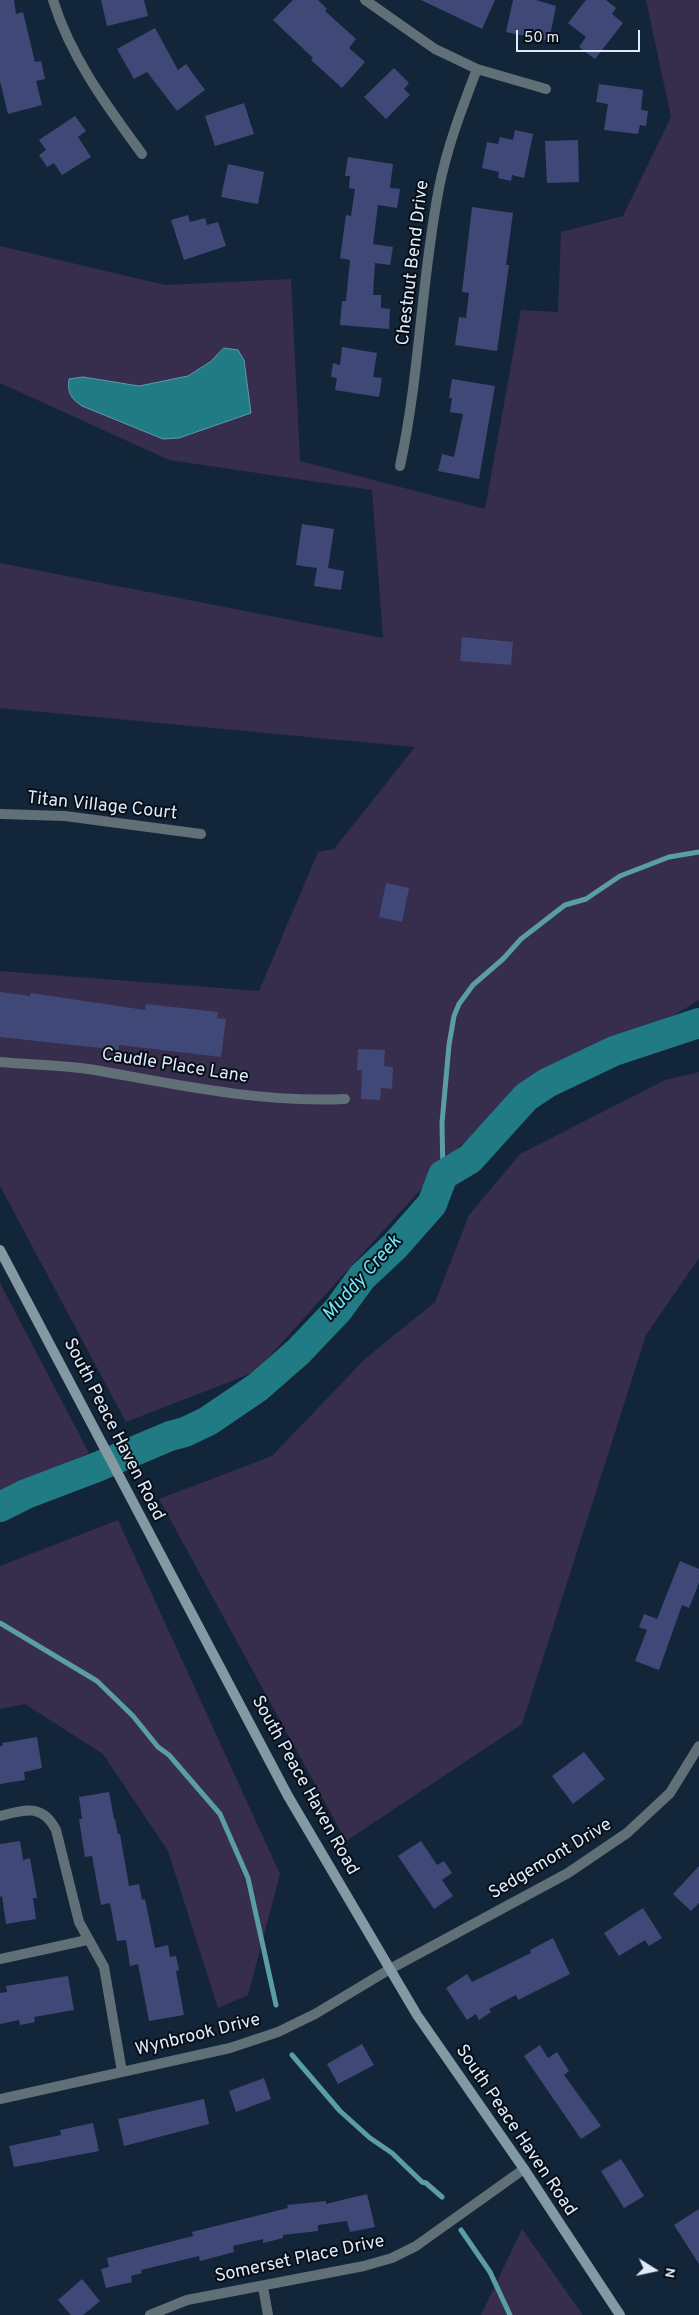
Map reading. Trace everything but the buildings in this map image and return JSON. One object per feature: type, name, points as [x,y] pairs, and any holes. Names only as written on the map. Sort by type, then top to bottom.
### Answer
[{"type":"main road","name":"South Peace Haven Road","points":[[0,1250],[288,1796],[417,2015],[524,2169],[620,2315]]},
{"type":"street","points":[[53,0],[69,41],[87,76],[142,154]]},
{"type":"street","points":[[365,0],[435,49],[477,69],[546,89]]},
{"type":"street","name":"Chestnut Bend Drive","points":[[400,466],[411,417],[426,274],[439,188],[457,122],[477,69]]},
{"type":"street","name":"Titan Village Court","points":[[0,814],[65,816],[200,834]]},
{"type":"street","name":"Caudle Place Lane","points":[[0,1062],[93,1070],[223,1093],[311,1101],[345,1099]]},
{"type":"street","name":"Sedgemont Drive","points":[[390,1969],[568,1873],[628,1833],[670,1793],[699,1746]]},
{"type":"street","points":[[0,1816],[33,1810],[51,1820],[56,1830],[74,1905],[87,1940],[104,1967],[122,2072]]},
{"type":"street","points":[[0,1960],[87,1940]]},
{"type":"street","name":"Wynbrook Drive","points":[[0,2099],[230,2048],[278,2032],[315,2014],[390,1969]]},
{"type":"street","name":"Somerset Place Drive","points":[[150,2315],[188,2300],[263,2287],[364,2266],[392,2258],[416,2246],[524,2169]]},
{"type":"street","points":[[263,2287],[268,2315]]},
{"type":"shaded area","points":[[646,0],[699,0],[699,1000],[461,1145],[255,1372],[126,1422],[0,1186],[0,971],[259,991],[318,852],[334,849],[415,747],[0,708],[0,563],[383,638],[372,490],[169,460],[0,383],[0,246],[165,285],[291,279],[300,461],[485,509],[521,310],[558,312],[561,232],[623,216],[671,117]]},
{"type":"shaded area","points":[[224,348],[238,350],[244,360],[251,413],[179,438],[163,439],[82,406],[75,401],[69,391],[69,379],[83,377],[139,386],[188,376],[210,362]]},
{"type":"shaded area","points":[[699,1072],[699,1258],[646,1335],[522,1724],[346,1841],[159,1499],[272,1456],[365,1359],[435,1302],[469,1215],[520,1154],[665,1080]]},
{"type":"shaded area","points":[[0,1283],[89,1453],[0,1494]]},
{"type":"shaded area","points":[[118,1520],[280,1874],[248,1995],[218,2008],[168,1851],[103,1754],[25,1704],[0,1709],[0,1566]]},
{"type":"shaded area","points":[[522,2229],[583,2315],[481,2315]]},
{"type":"waterway","points":[[443,1175],[442,1123],[449,1045],[454,1016],[459,1004],[473,985],[503,959],[521,939],[565,905],[586,899],[620,876],[669,857],[699,852]]},
{"type":"waterway","name":"Muddy Creek","points":[[0,1507],[26,1494],[170,1436],[185,1432],[208,1421],[258,1387],[298,1352],[338,1310],[362,1277],[395,1246],[432,1204],[443,1175],[470,1159],[526,1097],[547,1083],[614,1051],[699,1023]]},
{"type":"waterway","points":[[0,1623],[97,1681],[133,1716],[158,1747],[169,1755],[220,1814],[248,1878],[276,2005]]},
{"type":"waterway","points":[[292,2055],[340,2111],[442,2197]]},
{"type":"waterway","points":[[461,2230],[490,2272],[510,2315]]}]
